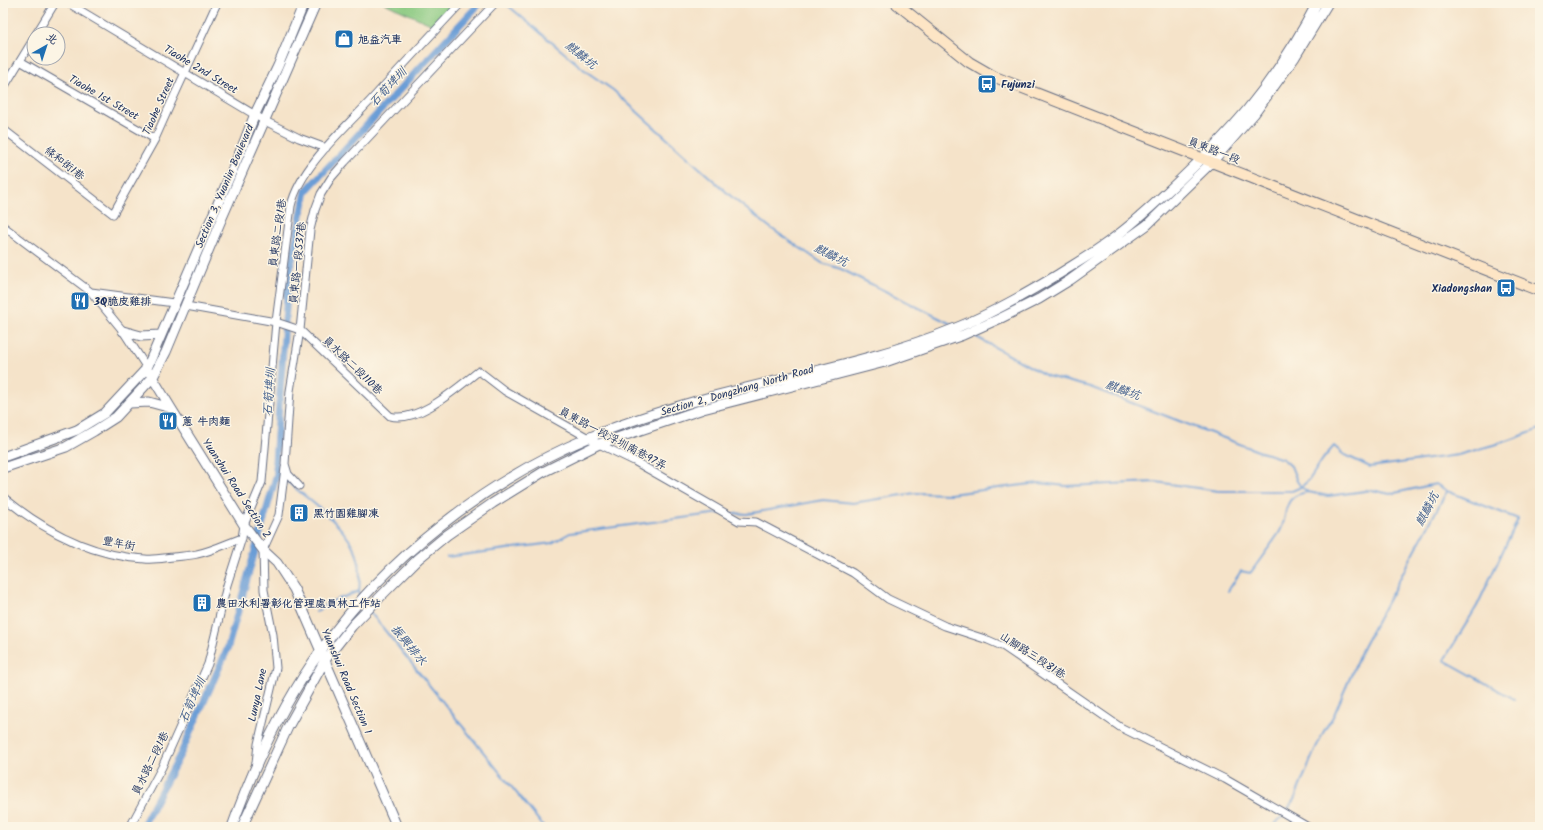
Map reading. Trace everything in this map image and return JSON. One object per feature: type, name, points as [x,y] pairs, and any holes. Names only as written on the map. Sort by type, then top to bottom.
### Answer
[{"type":"main road","name":"員東路一段","points":[[896,3],[969,62],[995,77],[1540,291]]},
{"type":"street","points":[[41,26],[55,3]]},
{"type":"street","name":"Tiaohe 2nd Street","points":[[68,3],[255,114],[264,121],[299,138],[326,148]]},
{"type":"street","name":"Section 3, Yuanlin Boulevard","points":[[3,457],[77,430],[104,413],[126,392],[147,368],[304,3]]},
{"type":"street","name":"Section 3, Yuanlin Boulevard","points":[[3,468],[66,447],[94,431],[116,417],[152,377],[166,352],[316,3]]},
{"type":"street","name":"員東路二段1巷","points":[[244,525],[262,482],[276,322],[294,193],[300,181],[326,148],[461,3]]},
{"type":"street","name":"員東路一段537巷","points":[[264,550],[279,515],[282,498],[290,391],[300,330],[310,230],[321,194],[331,178],[345,162],[495,3]]},
{"type":"street","name":"Section 2, Dongzhang North Road","points":[[1207,161],[1248,109],[1288,53],[1318,3]]},
{"type":"street","name":"Section 2, Dongzhang North Road","points":[[325,660],[374,603],[418,559],[447,535],[493,503],[543,472],[598,444],[704,409],[885,362],[965,331],[1039,299],[1070,280],[1147,225],[1207,161],[1254,114],[1295,57],[1328,3]]},
{"type":"street","name":"Tiaohe Street","points":[[113,214],[155,139],[216,4]]},
{"type":"street","points":[[3,88],[26,51]]},
{"type":"street","name":"Tiaohe 1st Street","points":[[20,61],[155,139]]},
{"type":"street","name":"條和街1巷","points":[[3,129],[113,214]]},
{"type":"street","name":"Yuanshui Road Section 2","points":[[3,226],[91,292],[123,330],[244,525],[264,550]]},
{"type":"street","points":[[91,292],[174,303]]},
{"type":"street","points":[[186,306],[276,322],[300,330]]},
{"type":"street","points":[[123,330],[141,336],[161,334]]},
{"type":"street","name":"員水路二段110巷","points":[[300,330],[390,416],[405,417],[441,401],[479,371]]},
{"type":"street","name":"Section 2, Dongzhang North Road","points":[[320,650],[365,596],[405,556],[433,532],[487,493],[537,462],[588,438],[626,423],[701,400],[882,354],[952,330],[965,331]]},
{"type":"street","name":"員東路一段浮圳南巷97弄","points":[[479,371],[505,391],[598,444],[634,461],[739,522]]},
{"type":"street","points":[[130,403],[149,402],[171,408]]},
{"type":"street","points":[[285,464],[288,474],[299,486]]},
{"type":"street","name":"豐年街","points":[[3,497],[30,518],[55,533],[76,543],[99,551],[123,556],[147,559],[197,554],[242,538]]},
{"type":"street","name":"山腳路三段81巷","points":[[739,522],[756,522],[853,573],[888,599],[944,626],[988,640],[1004,647],[1120,727],[1225,779],[1308,827]]},
{"type":"street","name":"員水路二段1巷","points":[[130,827],[162,767],[208,664],[227,585],[242,538],[244,525]]},
{"type":"street","name":"Yuanshui Road Section 1","points":[[264,550],[277,563],[294,589],[397,827]]},
{"type":"street","name":"Lunya Lane","points":[[254,772],[258,744],[276,668],[273,635],[264,590],[264,550]]},
{"type":"street","points":[[240,824],[254,772],[267,742],[284,708],[320,650]]},
{"type":"street","points":[[240,824],[288,727],[325,660]]},
{"type":"green space","points":[[384,3],[456,3],[435,26]]},
{"type":"waterway","name":"石筍埤圳","points":[[142,827],[182,751],[227,650],[277,473],[275,462],[288,280],[306,191],[480,3]]},
{"type":"waterway","name":"麒麟坑","points":[[505,3],[587,72],[613,90],[734,199],[772,229],[822,263],[841,269],[953,325]]},
{"type":"waterway","name":"麒麟坑","points":[[971,334],[1047,376],[1090,387],[1258,451],[1283,459],[1291,466],[1301,487],[1308,492],[1328,496],[1372,490],[1390,494],[1436,484],[1447,491],[1363,647],[1334,715],[1324,731],[1295,798],[1286,812]]},
{"type":"waterway","points":[[732,513],[747,514],[823,500],[853,503],[915,493],[950,494],[1039,483],[1066,486],[1156,482],[1218,491],[1292,491],[1301,487],[1309,480],[1334,446],[1343,454],[1370,467],[1458,455],[1507,441],[1540,429]]},
{"type":"waterway","name":"振興排水","points":[[277,473],[282,477]]},
{"type":"waterway","name":"振興排水","points":[[285,480],[330,517],[349,540],[356,552],[359,564],[359,598]]},
{"type":"waterway","points":[[1447,491],[1518,519],[1477,606],[1444,660],[1514,699]]},
{"type":"waterway","points":[[1228,591],[1241,571],[1250,573],[1252,571],[1279,533],[1289,502],[1299,494],[1308,492]]},
{"type":"waterway","points":[[447,557],[552,543],[570,533],[720,513]]},
{"type":"waterway","points":[[316,612],[328,603],[359,591]]},
{"type":"waterway","name":"振興排水","points":[[370,612],[544,827]]},
{"type":"waterway","name":"麒麟坑","points":[[1272,827],[1284,815]]},
{"type":"place","name":"旭益汽車","points":[[344,39]]},
{"type":"place","name":"Fujunzi","points":[[987,84]]},
{"type":"place","name":"Xiadongshan","points":[[1506,288]]},
{"type":"place","name":"3Q脆皮雞排","points":[[80,301]]},
{"type":"place","name":"蔥 牛肉麵","points":[[168,421]]},
{"type":"place","name":"黑竹園雞腳凍","points":[[299,513]]},
{"type":"place","name":"農田水利署彰化管理處員林工作站","points":[[202,603]]}]
